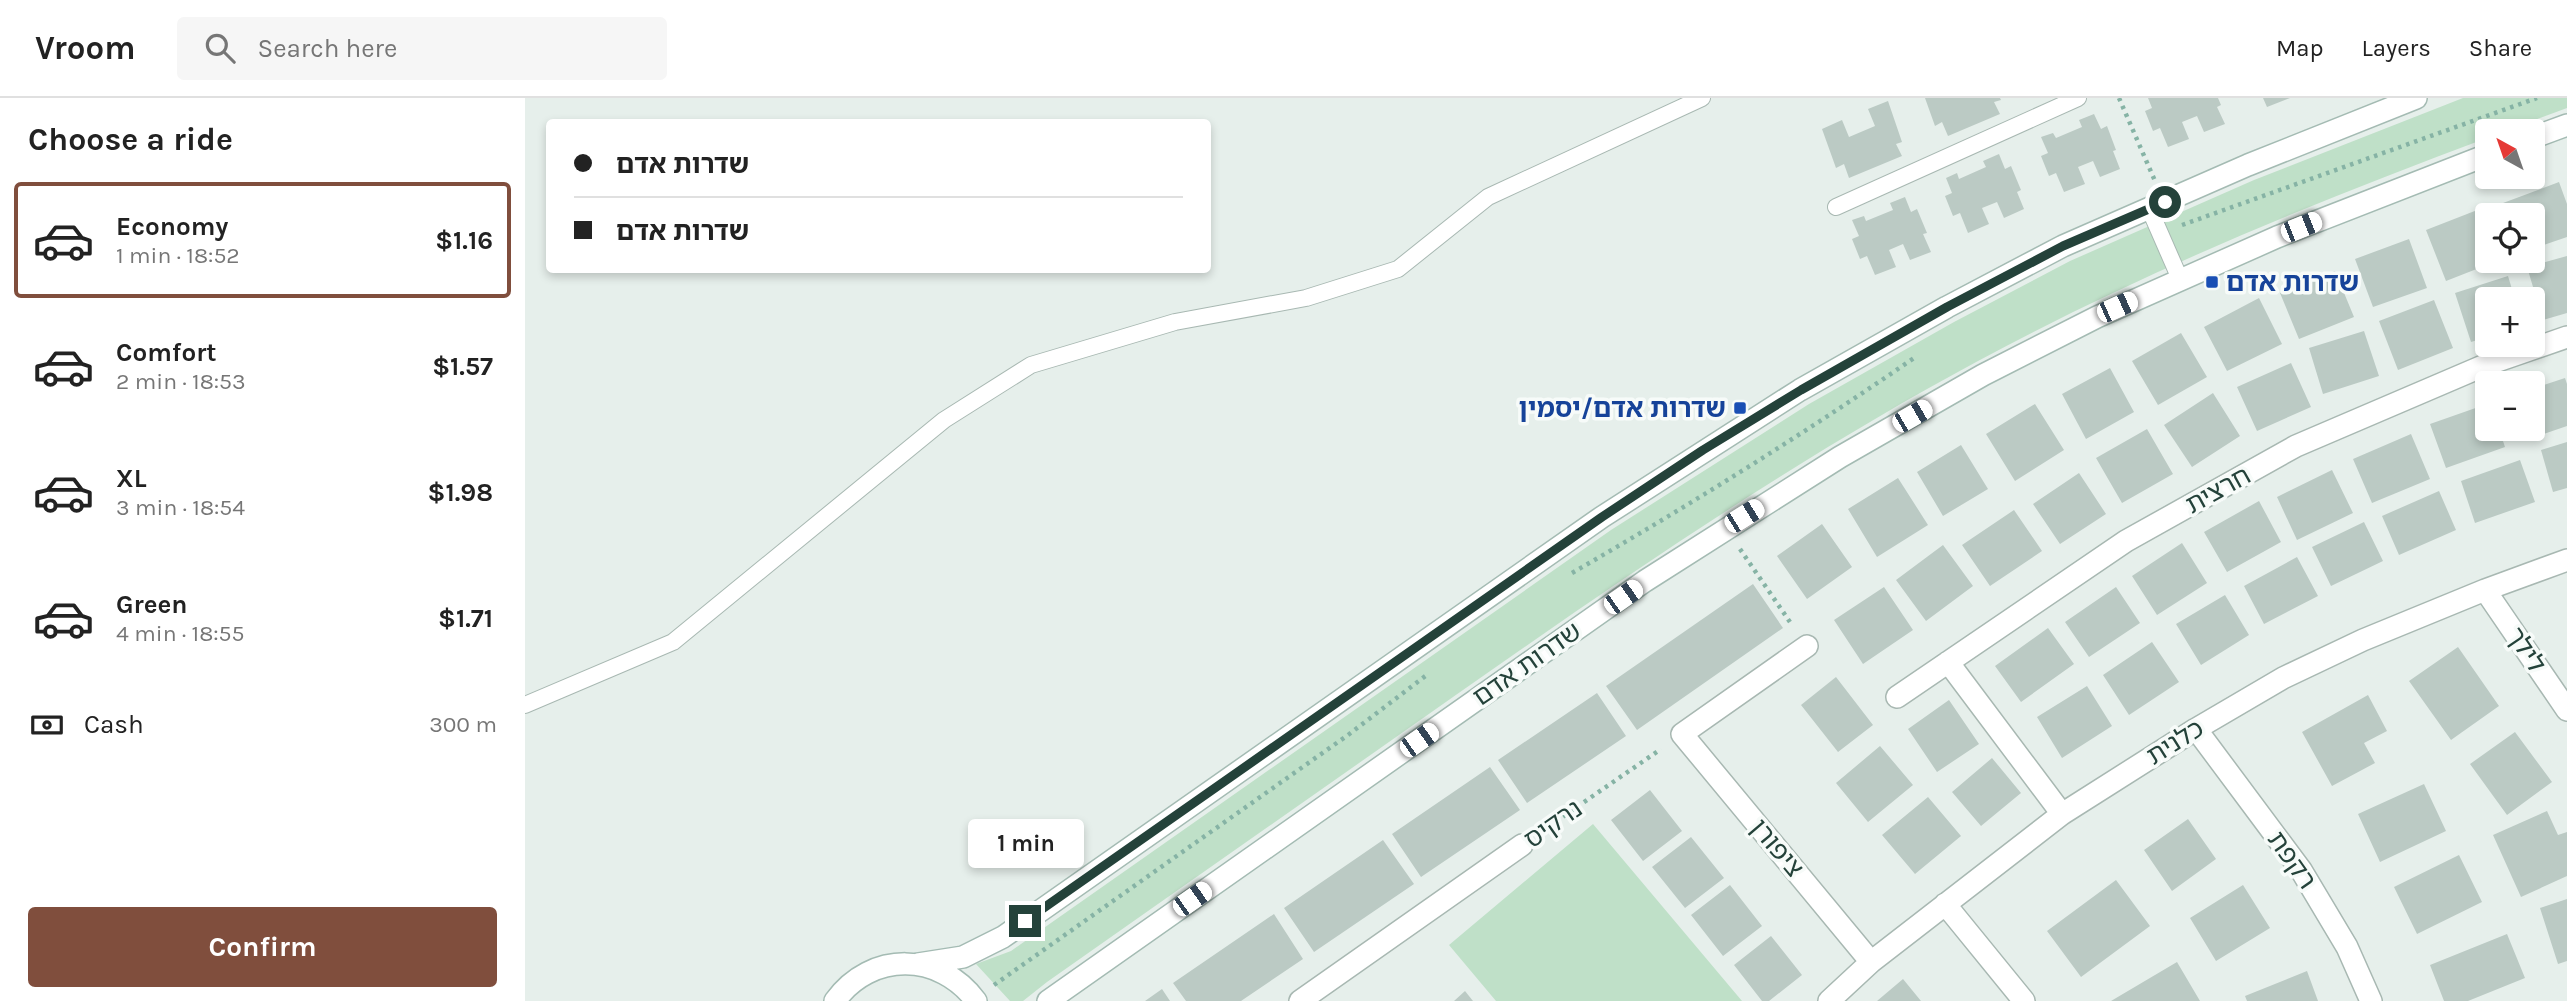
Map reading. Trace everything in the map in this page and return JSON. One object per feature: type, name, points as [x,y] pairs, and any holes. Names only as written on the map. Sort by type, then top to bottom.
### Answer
[{"type":"street","points":[[835,1001],[844,989],[866,973],[892,964],[919,964],[963,957],[1003,937],[1602,517],[1790,396],[2063,246],[2416,98]]},
{"type":"street","points":[[2545,133],[2567,125]]},
{"type":"street","name":"שדרות אדם","points":[[1048,1001],[1645,581],[1840,457],[1983,375],[2097,317],[2277,237],[2475,160]]},
{"type":"street","name":"חרצית","points":[[1897,696],[2126,541],[2296,446],[2483,366],[2567,337]]},
{"type":"street","name":"כלנית","points":[[1829,1001],[1871,962],[2062,814],[2196,729],[2283,678],[2363,640],[2567,560]]},
{"type":"street","name":"לילך","points":[[2485,590],[2567,710]]},
{"type":"street","points":[[1682,734],[1807,646]]},
{"type":"street","points":[[1948,662],[2062,814]]},
{"type":"street","name":"רקפת","points":[[2196,729],[2301,870],[2347,947],[2371,1001]]},
{"type":"street","name":"ציפורן","points":[[1682,734],[1871,962]]},
{"type":"street","name":"נרקיס","points":[[1300,1001],[1522,845]]},
{"type":"street","points":[[1945,904],[2024,1001]]},
{"type":"street","points":[[919,964],[944,972],[966,988],[976,1001]]},
{"type":"lane","points":[[525,705],[673,642],[944,420],[1031,365],[1175,322],[1306,298],[1398,269],[1488,197],[1702,98]]},
{"type":"lane","points":[[1836,207],[2078,98]]},
{"type":"lane","points":[[2157,205],[2180,279]]},
{"type":"path","points":[[2119,98],[2157,205]]},
{"type":"path","points":[[1726,528],[1807,646]]},
{"type":"path","name":"נרקיס","points":[[1522,845],[1682,734]]},
{"type":"green space","points":[[2463,98],[2567,98],[2567,108],[2537,119],[2475,119],[2475,143],[2228,241],[2102,298],[1978,361],[1842,438],[1581,608],[1023,1001],[1010,1001],[976,964],[1011,951],[1611,530],[1809,404],[1954,322],[2070,261],[2254,180]]},
{"type":"green space","points":[[1593,824],[1742,1001],[1496,1001],[1449,945]]},
{"type":"building","points":[[1925,98],[2000,98],[2001,100],[1994,102],[2000,114],[1948,136],[1942,122],[1935,126]]},
{"type":"building","points":[[2148,98],[2218,98],[2221,105],[2217,107],[2225,124],[2204,132],[2197,116],[2182,122],[2189,139],[2168,147],[2160,128],[2153,131],[2145,111],[2152,108]]},
{"type":"building","points":[[2263,98],[2290,98],[2267,107]]},
{"type":"building","points":[[1888,101],[1902,142],[1896,144],[1902,156],[1849,178],[1844,164],[1836,168],[1822,129],[1842,120],[1849,137],[1875,126],[1868,109]]},
{"type":"building","points":[[2094,114],[2101,129],[2107,126],[2120,169],[2100,177],[2093,161],[2078,167],[2085,184],[2064,192],[2056,173],[2049,176],[2041,156],[2048,153],[2041,137],[2053,133],[2056,138],[2082,127],[2079,120]]},
{"type":"building","points":[[1999,154],[2005,169],[2011,166],[2021,190],[2017,192],[2024,209],[2004,218],[1997,202],[1982,208],[1989,224],[1968,233],[1960,213],[1953,216],[1945,196],[1952,193],[1946,178],[1957,173],[1959,179],[1986,167],[1983,161]]},
{"type":"building","points":[[2559,182],[2567,204],[2567,237],[2545,245],[2545,203],[2503,203]]},
{"type":"building","points":[[1905,197],[1911,212],[1917,209],[1931,252],[1910,260],[1903,244],[1889,250],[1896,267],[1875,275],[1867,256],[1860,259],[1852,239],[1859,236],[1852,220],[1864,216],[1866,221],[1893,210],[1890,203]]},
{"type":"building","points":[[2475,211],[2475,270],[2446,281],[2426,230]]},
{"type":"building","points":[[2409,239],[2427,288],[2373,307],[2355,259]]},
{"type":"building","points":[[2567,256],[2567,313],[2545,319],[2545,287],[2533,287],[2529,273],[2545,273],[2545,262]]},
{"type":"building","points":[[2335,271],[2354,317],[2299,339],[2280,293]]},
{"type":"building","points":[[2508,276],[2511,287],[2475,287],[2475,341],[2471,342],[2455,293]]},
{"type":"building","points":[[2259,298],[2282,344],[2227,371],[2204,327]]},
{"type":"building","points":[[2434,300],[2453,348],[2398,370],[2379,321]]},
{"type":"building","points":[[2364,331],[2379,376],[2323,394],[2309,348]]},
{"type":"building","points":[[2181,333],[2207,377],[2158,405],[2132,361]]},
{"type":"building","points":[[2291,363],[2311,407],[2257,431],[2237,387]]},
{"type":"building","points":[[2110,368],[2134,412],[2086,439],[2062,394]]},
{"type":"building","points":[[2565,378],[2567,384],[2567,426],[2545,434],[2545,385]]},
{"type":"building","points":[[2213,393],[2240,436],[2192,467],[2164,425]]},
{"type":"building","points":[[2035,404],[2064,450],[2015,481],[1986,434]]},
{"type":"building","points":[[2475,408],[2475,441],[2503,441],[2505,447],[2446,468],[2430,424]]},
{"type":"building","points":[[2147,429],[2173,474],[2122,503],[2096,458]]},
{"type":"building","points":[[2411,434],[2430,479],[2372,503],[2353,459]]},
{"type":"building","points":[[2567,442],[2567,488],[2553,492],[2541,450]]},
{"type":"building","points":[[1961,445],[1988,489],[1943,516],[1917,472]]},
{"type":"building","points":[[2520,460],[2535,502],[2475,523],[2461,481]]},
{"type":"building","points":[[2332,470],[2353,513],[2297,540],[2277,497]]},
{"type":"building","points":[[2079,473],[2106,514],[2060,544],[2033,504]]},
{"type":"building","points":[[1898,478],[1928,525],[1877,557],[1848,509]]},
{"type":"building","points":[[2439,491],[2456,530],[2399,555],[2382,516]]},
{"type":"building","points":[[2259,501],[2281,542],[2227,572],[2204,532]]},
{"type":"building","points":[[2014,510],[2042,551],[1990,586],[1962,545]]},
{"type":"building","points":[[2364,522],[2383,561],[2331,586],[2312,547]]},
{"type":"building","points":[[1822,524],[1852,567],[1807,599],[1777,556]]},
{"type":"building","points":[[2182,543],[2207,583],[2157,615],[2132,576]]},
{"type":"building","points":[[1943,545],[1973,586],[1926,621],[1896,580]]},
{"type":"building","points":[[2297,557],[2318,596],[2264,624],[2244,586]]},
{"type":"building","points":[[1753,584],[1783,628],[1637,730],[1606,686]]},
{"type":"building","points":[[1884,587],[1913,630],[1863,664],[1834,620]]},
{"type":"building","points":[[2116,587],[2140,623],[2089,657],[2065,622]]},
{"type":"building","points":[[2225,595],[2249,635],[2201,665],[2176,624]]},
{"type":"building","points":[[2048,628],[2074,664],[2021,702],[1995,666]]},
{"type":"building","points":[[2152,642],[2179,682],[2129,715],[2103,675]]},
{"type":"building","points":[[2458,647],[2499,706],[2451,740],[2409,681]]},
{"type":"building","points":[[1836,677],[1873,725],[1838,752],[1801,705]]},
{"type":"building","points":[[2087,686],[2112,726],[2062,758],[2037,717]]},
{"type":"building","points":[[1597,693],[1626,736],[1527,803],[1498,760]]},
{"type":"building","points":[[2368,695],[2387,731],[2364,743],[2375,763],[2332,786],[2302,732]]},
{"type":"building","points":[[1949,700],[1979,744],[1937,772],[1908,729]]},
{"type":"building","points":[[2515,732],[2552,782],[2507,815],[2470,764]]},
{"type":"building","points":[[1880,746],[1913,785],[1868,822],[1836,783]]},
{"type":"building","points":[[1992,758],[2021,793],[1981,826],[1952,792]]},
{"type":"building","points":[[1490,767],[1520,810],[1421,877],[1392,834]]},
{"type":"building","points":[[2424,784],[2446,831],[2380,862],[2358,814]]},
{"type":"building","points":[[1650,790],[1682,831],[1643,861],[1611,820]]},
{"type":"building","points":[[1928,797],[1961,836],[1915,874],[1882,835]]},
{"type":"building","points":[[2547,811],[2558,835],[2567,832],[2567,876],[2521,897],[2493,835]]},
{"type":"building","points":[[2188,819],[2216,859],[2172,891],[2144,850]]},
{"type":"building","points":[[1691,837],[1724,878],[1685,908],[1652,867]]},
{"type":"building","points":[[1383,840],[1414,884],[1314,952],[1284,908]]},
{"type":"building","points":[[2459,855],[2482,902],[2417,934],[2394,887]]},
{"type":"building","points":[[2116,880],[2150,926],[2081,977],[2047,931]]},
{"type":"building","points":[[1730,885],[1762,926],[1723,956],[1691,915]]},
{"type":"building","points":[[2243,885],[2270,928],[2216,961],[2190,918]]},
{"type":"building","points":[[2567,899],[2567,961],[2558,964],[2540,908]]},
{"type":"building","points":[[1274,914],[1303,959],[1241,1001],[1186,1001],[1173,983]]},
{"type":"building","points":[[2507,934],[2525,978],[2468,1001],[2444,1001],[2430,965]]},
{"type":"building","points":[[1771,936],[1802,975],[1769,1001],[1762,1001],[1734,965]]},
{"type":"building","points":[[2177,962],[2200,1001],[2111,1001]]},
{"type":"building","points":[[2307,971],[2318,1001],[2247,1001],[2245,996]]},
{"type":"building","points":[[1903,979],[1921,1001],[1877,1001]]},
{"type":"building","points":[[1162,989],[1170,1001],[1145,1001]]},
{"type":"building","points":[[1465,991],[1473,1001],[1454,1001]]},
{"type":"place","name":"שדרות אדם","points":[[2212,282]]},
{"type":"place","name":"שדרות אדם/יסמין","points":[[1740,408]]},
{"type":"route","points":[[1025,921],[1602,517],[1703,450],[1801,390],[1947,307],[2063,246],[2165,202]]}]
